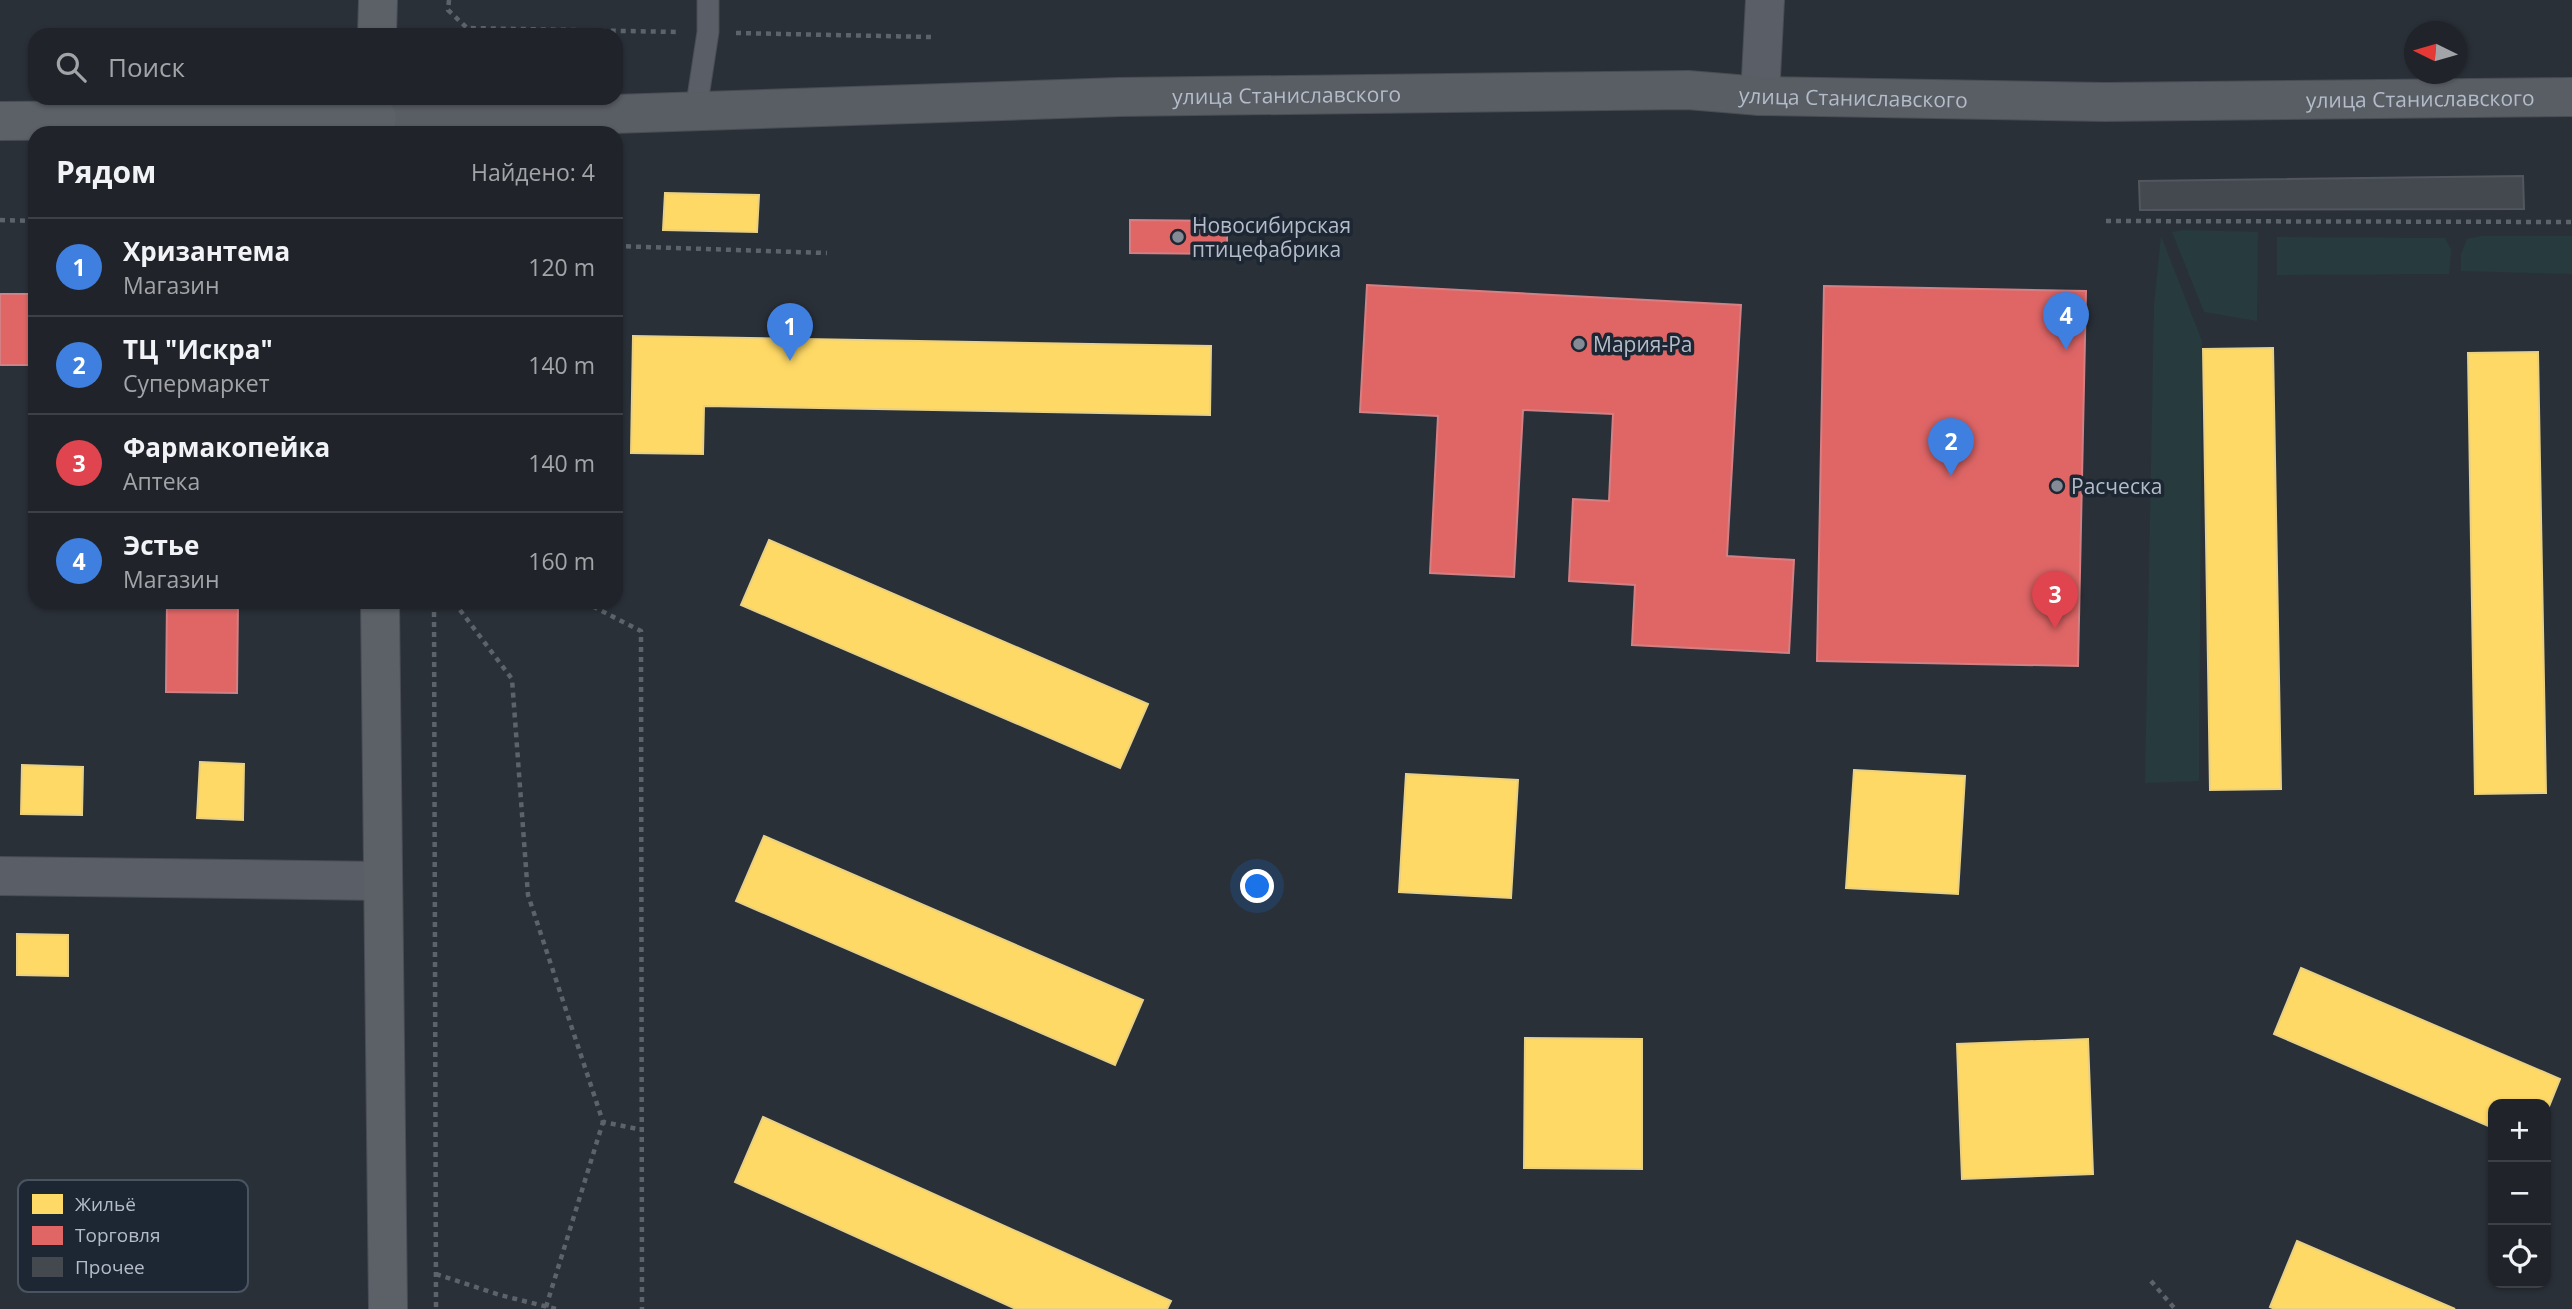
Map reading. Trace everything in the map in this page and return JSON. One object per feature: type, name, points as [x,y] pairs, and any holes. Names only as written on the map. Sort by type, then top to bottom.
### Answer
[{"type":"main road","points":[[377,28],[378,0]]},
{"type":"main road","name":"улица Станиславского","points":[[0,121],[377,116]]},
{"type":"main road","points":[[380,609],[388,1309]]},
{"type":"street","points":[[1760,96],[1765,0]]},
{"type":"street","name":"улица Станиславского","points":[[377,116],[464,118],[1119,97],[1688,90],[1760,96],[2105,102],[2572,97]]},
{"type":"street","points":[[0,876],[382,881]]},
{"type":"lane","points":[[696,110],[708,32],[708,0]]},
{"type":"path","points":[[0,220],[28,220]]},
{"type":"path","points":[[2106,220],[2572,222]]},
{"type":"path","points":[[623,246],[827,253]]},
{"type":"path","points":[[434,609],[436,1309]]},
{"type":"path","points":[[459,609],[512,678],[528,895],[603,1122],[546,1307]]},
{"type":"path","points":[[598,609],[641,631],[642,1309]]},
{"type":"path","points":[[603,1122],[643,1130]]},
{"type":"path","points":[[436,1274],[556,1309]]},
{"type":"path","points":[[2151,1281],[2175,1309]]},
{"type":"green space","points":[[2172,232],[2258,232],[2257,321],[2204,312]]},
{"type":"green space","points":[[2161,236],[2202,341],[2199,781],[2145,783],[2154,306]]},
{"type":"green space","points":[[2481,236],[2572,236],[2572,274],[2461,271],[2461,254],[2467,239]]},
{"type":"green space","points":[[2277,237],[2445,238],[2451,250],[2449,274],[2277,275]]},
{"type":"building: Жильё","points":[[665,193],[759,195],[757,232],[663,230]]},
{"type":"building: Жильё","points":[[633,336],[1211,346],[1210,415],[704,406],[703,454],[631,453]]},
{"type":"building: Жильё","points":[[2273,348],[2281,789],[2210,790],[2203,349]]},
{"type":"building: Жильё","points":[[2538,352],[2546,793],[2475,794],[2468,353]]},
{"type":"building: Жильё","points":[[769,540],[1148,704],[1120,768],[741,605]]},
{"type":"building: Жильё","points":[[200,762],[244,764],[243,820],[197,818]]},
{"type":"building: Жильё","points":[[22,765],[83,767],[82,815],[21,814]]},
{"type":"building: Жильё","points":[[1854,770],[1965,776],[1958,894],[1846,888]]},
{"type":"building: Жильё","points":[[1406,774],[1518,780],[1511,898],[1399,892]]},
{"type":"building: Жильё","points":[[764,836],[1143,1000],[1115,1065],[736,901]]},
{"type":"building: Жильё","points":[[17,934],[68,935],[68,976],[17,975]]},
{"type":"building: Жильё","points":[[2301,968],[2560,1079],[2551,1102],[2551,1099],[2488,1099],[2488,1126],[2274,1034]]},
{"type":"building: Жильё","points":[[1525,1038],[1642,1039],[1642,1169],[1524,1168]]},
{"type":"building: Жильё","points":[[2088,1039],[2093,1174],[1962,1179],[1957,1044]]},
{"type":"building: Жильё","points":[[763,1117],[1171,1301],[1167,1309],[1016,1309],[735,1182]]},
{"type":"building: Жильё","points":[[2297,1241],[2455,1309],[2270,1307]]},
{"type":"building: Торговля","name":"Новосибирская птицефабрика","points":[[1130,220],[1227,221],[1227,254],[1130,253]]},
{"type":"building: Торговля","points":[[1367,285],[1741,305],[1727,556],[1794,560],[1789,653],[1632,645],[1635,585],[1569,581],[1573,499],[1609,501],[1613,414],[1523,410],[1514,577],[1430,573],[1438,416],[1360,412]]},
{"type":"building: Торговля","points":[[1824,286],[2086,291],[2078,666],[1817,661]]},
{"type":"building: Торговля","points":[[0,294],[28,294],[28,365],[0,365]]},
{"type":"building: Торговля","points":[[167,609],[238,609],[237,693],[166,692]]},
{"type":"building: Прочее","points":[[2523,176],[2524,209],[2140,210],[2139,181]]},
{"type":"place","name":"Новосибирская птицефабрика","points":[[1178,237]]},
{"type":"place","name":"Мария-Ра","points":[[1579,344]]},
{"type":"place","name":"Эстье","points":[[2066,350]]},
{"type":"place","name":"Хризантема","points":[[790,361]]},
{"type":"place","name":"ТЦ \"Искра\"","points":[[1951,476]]},
{"type":"place","name":"Расческа","points":[[2057,486]]},
{"type":"place","name":"Фармакопейка","points":[[2055,629]]}]
